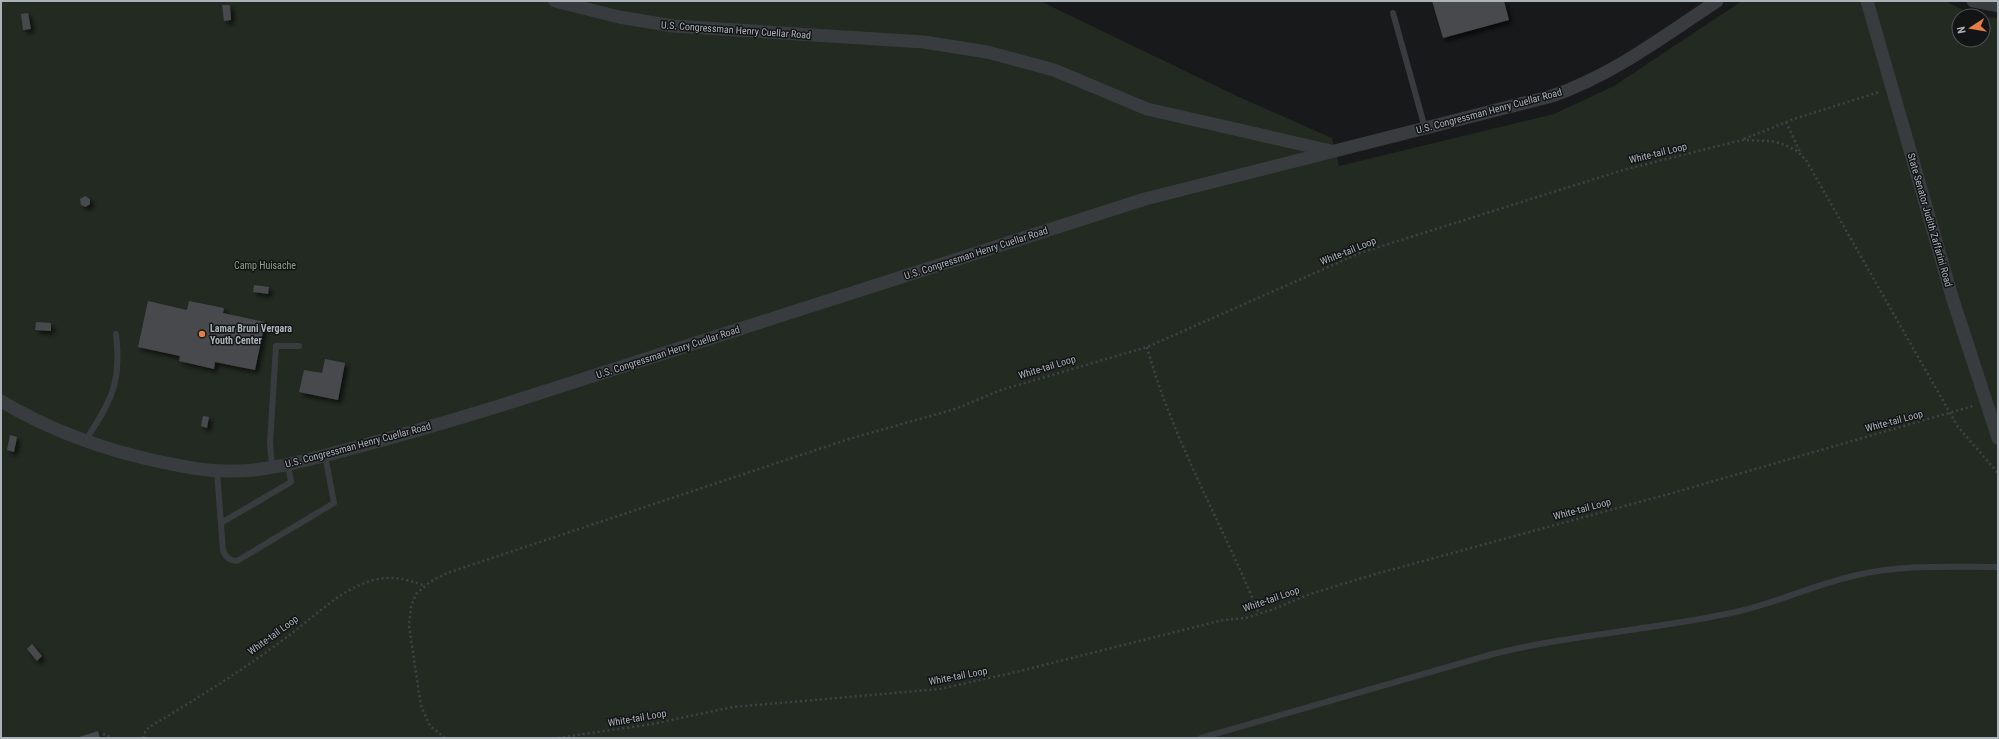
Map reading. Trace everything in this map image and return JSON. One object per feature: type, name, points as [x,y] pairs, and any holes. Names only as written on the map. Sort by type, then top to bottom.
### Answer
[{"type":"street","name":"U.S. Congressman Henry Cuellar Road","points":[[555,1],[619,17],[673,26],[924,42],[987,52],[1054,70],[1147,109],[1335,152]]},
{"type":"street","name":"U.S. Congressman Henry Cuellar Road","points":[[1,401],[43,424],[85,441],[110,450],[155,460],[187,467],[217,471],[233,471],[288,464],[492,408],[1145,198],[1200,183],[1335,152],[1552,96],[1586,82],[1632,58],[1717,1]]},
{"type":"street","name":"State Senator Judith Zaffarini Road","points":[[1867,1],[1953,300],[1998,438]]},
{"type":"street","points":[[1973,1],[1998,6]]},
{"type":"lane","points":[[1392,13],[1425,128]]},
{"type":"lane","points":[[85,441],[107,405],[116,384],[118,353],[116,334]]},
{"type":"lane","points":[[272,467],[270,443],[276,346],[299,346]]},
{"type":"lane","points":[[217,471],[223,551],[226,557],[232,561],[237,561],[334,503],[325,455]]},
{"type":"lane","points":[[221,523],[290,482],[288,464]]},
{"type":"lane","points":[[1201,738],[1494,654],[1534,644],[1730,614],[1855,575],[1924,566],[1998,567]]},
{"type":"path","name":"White-tail Loop","points":[[444,738],[430,726],[421,706],[409,626],[411,607],[416,594],[425,586],[447,573],[849,439],[956,409],[1001,390],[1047,375],[1147,347],[1378,247],[1623,170],[1742,140],[1786,122],[1893,88]]},
{"type":"path","name":"White-tail Loop","points":[[1786,122],[1803,157],[1820,182],[1958,427],[1998,473]]},
{"type":"path","name":"White-tail Loop","points":[[1742,140],[1772,141],[1785,145],[1803,157]]},
{"type":"path","points":[[1147,347],[1155,376],[1169,410],[1209,503],[1239,563],[1259,614]]},
{"type":"path","name":"White-tail Loop","points":[[558,738],[646,726],[733,706],[940,689],[1016,672],[1223,620],[1246,618],[1310,594],[1372,575],[1676,492],[1951,413]]},
{"type":"path","name":"White-tail Loop","points":[[143,738],[146,730],[151,726],[195,700],[297,630],[328,604],[356,587],[377,579],[396,577],[425,586]]},
{"type":"path","points":[[104,734],[113,738]]},
{"type":"green space","name":"Camp Huisache","points":[[1,1],[1040,1],[1239,97],[1332,138],[1339,166],[1554,114],[1614,86],[1742,1],[1944,1],[1959,8],[1951,8],[1951,48],[1991,48],[1991,18],[1998,18],[1998,738],[1,738]]},
{"type":"building","points":[[1432,1],[1504,1],[1509,20],[1443,38]]},
{"type":"building","points":[[222,5],[230,5],[231,20],[224,21]]},
{"type":"building","points":[[28,13],[31,29],[23,30],[21,14]]},
{"type":"building","points":[[85,196],[90,199],[90,204],[86,207],[81,205],[80,199]]},
{"type":"building","points":[[254,285],[269,287],[268,294],[253,292]]},
{"type":"building","name":"Lamar Bruni Vergara Youth Center","points":[[148,301],[187,310],[189,301],[224,308],[223,313],[265,322],[255,370],[215,362],[214,369],[179,361],[180,356],[138,347]]},
{"type":"building","points":[[36,322],[51,323],[51,331],[35,330]]},
{"type":"building","points":[[325,359],[345,363],[338,400],[299,392],[304,370],[322,373]]},
{"type":"building","points":[[203,416],[209,417],[207,428],[201,426]]},
{"type":"building","points":[[10,435],[17,437],[14,452],[7,450]]},
{"type":"building","points":[[32,644],[42,656],[37,661],[27,649]]},
{"type":"building","points":[[98,731],[100,738],[76,738]]},
{"type":"place","name":"Lamar Bruni Vergara Youth Center","points":[[202,334]]}]
